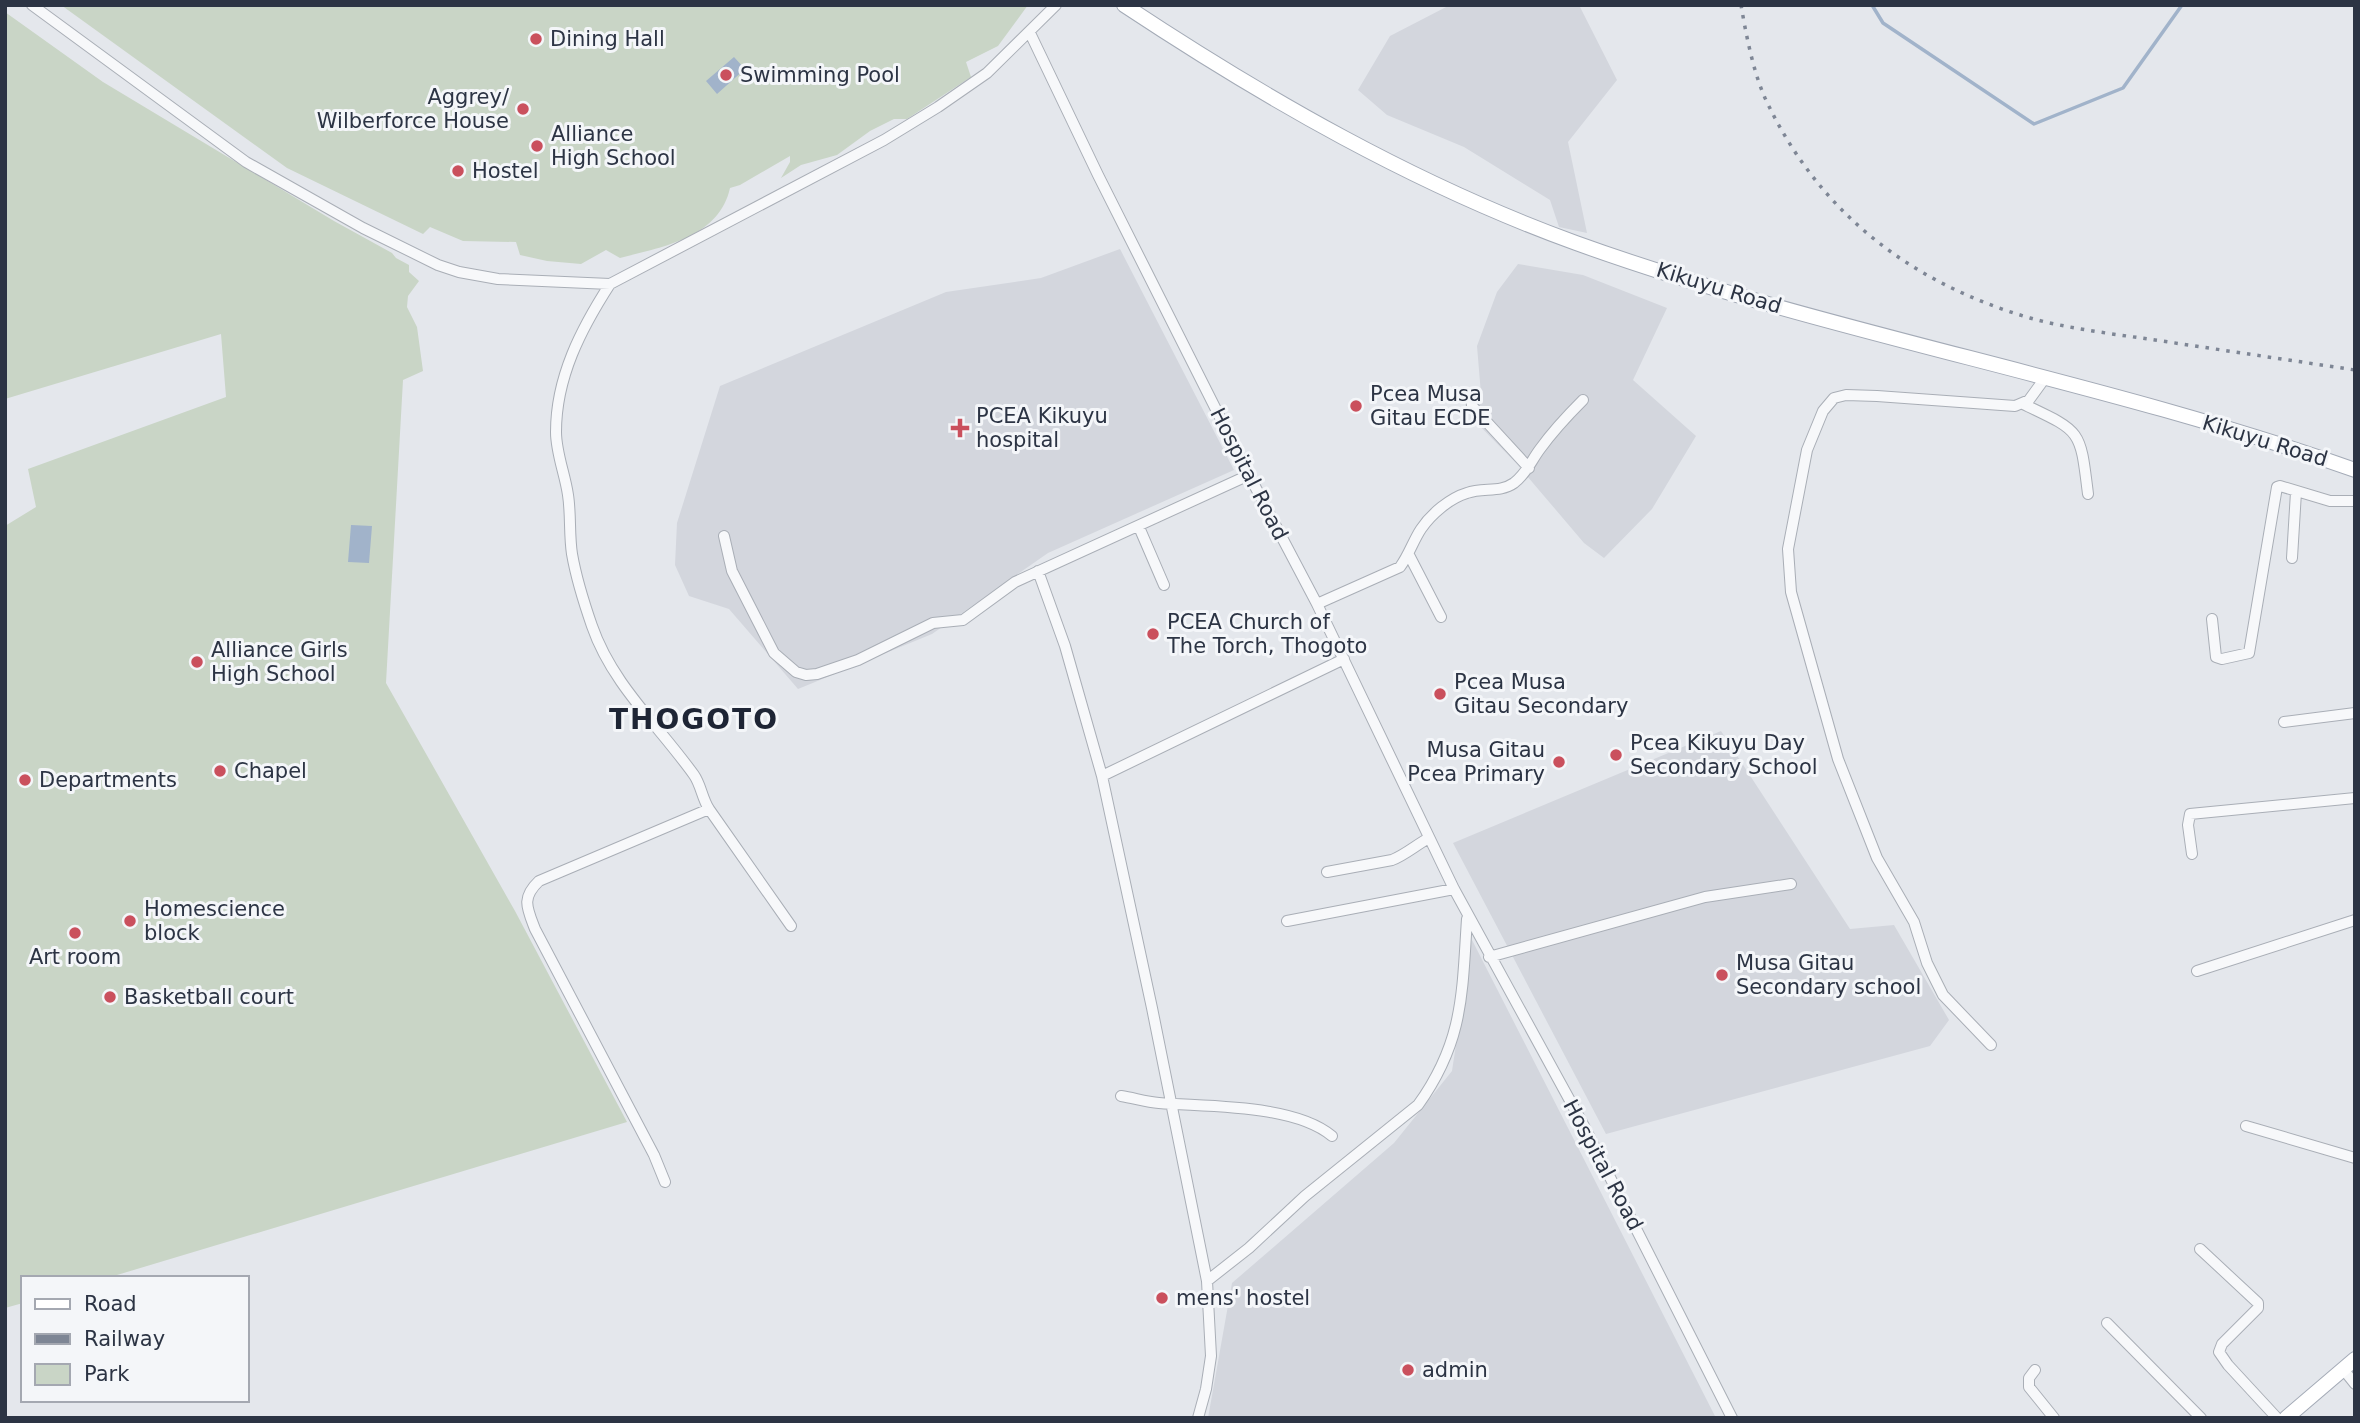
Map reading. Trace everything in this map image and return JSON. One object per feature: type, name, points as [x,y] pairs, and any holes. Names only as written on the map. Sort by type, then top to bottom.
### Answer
[{"type":"main road","name":"Kikuyu Road","points":[[1124,5],[1223,69],[1331,130],[1445,188],[1576,243],[1677,277],[1857,329],[2045,377],[2255,437],[2355,470]]},
{"type":"main road","points":[[2286,1418],[2355,1359]]},
{"type":"street","points":[[32,5],[247,162],[282,184],[410,253],[459,272],[498,279],[610,284]]},
{"type":"street","points":[[791,926],[709,809],[696,779],[645,715],[607,659],[592,627],[572,553],[568,497],[556,434],[558,407],[576,341],[610,284],[884,140],[938,107],[987,72],[1056,5]]},
{"type":"street","name":"Hospital Road","points":[[1030,33],[1098,175],[1317,604],[1467,916],[1584,1128],[1732,1418]]},
{"type":"street","points":[[2024,404],[2035,394],[2045,377]]},
{"type":"street","points":[[1991,1045],[1943,995],[1927,963],[1914,922],[1872,846],[1838,759],[1791,592],[1788,549],[1807,450],[1823,411],[1834,398],[1846,395],[1999,405],[2024,404],[2072,430],[2083,450],[2088,494]]},
{"type":"street","points":[[1472,396],[1472,406],[1529,468]]},
{"type":"street","points":[[1317,604],[1400,567],[1428,519],[1456,497],[1511,485],[1529,468],[1541,447],[1583,400]]},
{"type":"street","points":[[724,536],[732,571],[774,653],[796,672],[817,674],[858,660],[933,623],[963,620],[999,592],[1038,571],[1249,475]]},
{"type":"street","points":[[2212,619],[2215,656],[2246,655],[2251,652],[2275,489],[2280,486],[2330,500],[2355,501]]},
{"type":"street","points":[[2292,558],[2296,492]]},
{"type":"street","points":[[1139,527],[1164,584]]},
{"type":"street","points":[[1409,555],[1441,617]]},
{"type":"street","points":[[1038,571],[1065,646],[1102,776],[1207,1281],[1210,1356],[1206,1390],[1198,1418]]},
{"type":"street","points":[[1102,776],[1344,659]]},
{"type":"street","points":[[2284,722],[2355,713]]},
{"type":"street","points":[[2192,854],[2188,825],[2190,814],[2355,798]]},
{"type":"street","points":[[664,1182],[654,1155],[535,929],[527,900],[530,890],[539,881],[709,809]]},
{"type":"street","points":[[1327,872],[1392,860],[1429,838]]},
{"type":"street","points":[[1489,957],[1705,897],[1791,884]]},
{"type":"street","points":[[1287,921],[1454,890]]},
{"type":"street","points":[[1207,1281],[1249,1248],[1305,1196],[1418,1105],[1450,1051],[1456,1031],[1461,1002],[1467,916]]},
{"type":"street","points":[[2197,971],[2355,920]]},
{"type":"street","points":[[1121,1096],[1263,1112],[1309,1123],[1332,1136]]},
{"type":"street","points":[[2246,1126],[2355,1158]]},
{"type":"street","points":[[2200,1249],[2258,1303],[2258,1308],[2222,1344],[2220,1352],[2277,1418]]},
{"type":"street","points":[[2107,1323],[2201,1418]]},
{"type":"street","points":[[2343,1369],[2355,1384]]},
{"type":"street","points":[[2035,1370],[2029,1378],[2029,1387],[2054,1418]]},
{"type":"shaded area","points":[[1450,5],[1579,5],[1617,80],[1568,142],[1587,233],[1559,227],[1550,200],[1464,147],[1387,115],[1358,90],[1390,36]]},
{"type":"shaded area","name":"PCEA Kikuyu hospital","points":[[1120,249],[1234,470],[1048,553],[932,634],[798,689],[729,609],[689,596],[675,565],[677,523],[720,386],[946,292],[1041,278]]},
{"type":"shaded area","points":[[1518,264],[1583,275],[1667,308],[1633,380],[1696,436],[1652,509],[1604,558],[1584,543],[1516,463],[1472,418],[1481,394],[1477,346],[1497,292]]},
{"type":"shaded area","name":"Musa Gitau Secondary school","points":[[1721,731],[1850,929],[1894,925],[1949,1020],[1930,1046],[1606,1134],[1453,843]]},
{"type":"shaded area","points":[[1472,940],[1716,1418],[1208,1418],[1232,1283],[1394,1143],[1452,1071]]},
{"type":"green space","name":"Alliance High School","points":[[61,5],[1028,5],[998,46],[966,62],[971,77],[907,119],[894,119],[870,131],[837,155],[801,165],[781,178],[790,162],[790,156],[730,188],[724,205],[714,218],[687,238],[620,258],[606,250],[581,264],[520,255],[516,242],[463,241],[430,227],[423,234],[287,168]]},
{"type":"green space","name":"Alliance Girls High School","points":[[5,12],[103,82],[409,265],[409,272],[419,281],[408,296],[407,307],[417,327],[423,371],[403,380],[386,683],[515,911],[627,1122],[114,1276],[21,1276],[21,1304],[5,1308],[5,526],[36,507],[28,469],[226,397],[221,334],[5,399]]},
{"type":"water","name":"Swimming Pool","points":[[734,57],[745,69],[717,94],[706,81]]},
{"type":"water","points":[[351,525],[372,526],[369,563],[348,562]]},
{"type":"waterway","points":[[1872,5],[1883,23],[2034,124],[2123,88],[2182,5]]},
{"type":"railway","points":[[1741,5],[1750,52],[1761,87],[1787,139],[1812,176],[1840,208],[1872,238],[1907,263],[1945,285],[1986,303],[2045,322],[2355,370]]},
{"type":"place","name":"Dining Hall","points":[[536,39]]},
{"type":"place","name":"Swimming Pool","points":[[726,75]]},
{"type":"place","name":"Aggrey/ Wilberforce House","points":[[523,109]]},
{"type":"place","name":"Alliance High School","points":[[537,146]]},
{"type":"place","name":"Hostel","points":[[458,171]]},
{"type":"place","name":"Pcea Musa Gitau ECDE","points":[[1356,406]]},
{"type":"place","name":"PCEA Kikuyu hospital","points":[[960,428]]},
{"type":"place","name":"PCEA Church of The Torch, Thogoto","points":[[1153,634]]},
{"type":"place","name":"Alliance Girls High School","points":[[197,662]]},
{"type":"place","name":"Pcea Musa Gitau Secondary","points":[[1440,694]]},
{"type":"place","name":"Pcea Kikuyu Day Secondary School","points":[[1616,755]]},
{"type":"place","name":"Musa Gitau Pcea Primary","points":[[1559,762]]},
{"type":"place","name":"Chapel","points":[[220,771]]},
{"type":"place","name":"Departments","points":[[25,780]]},
{"type":"place","name":"Homescience block","points":[[130,921]]},
{"type":"place","name":"Art room","points":[[75,933]]},
{"type":"place","name":"Musa Gitau Secondary school","points":[[1722,975]]},
{"type":"place","name":"Basketball court","points":[[110,997]]},
{"type":"place","name":"mens' hostel","points":[[1162,1298]]},
{"type":"place","name":"admin","points":[[1408,1370]]},
{"type":"district","name":"THOGOTO","points":[[694,719]]}]
